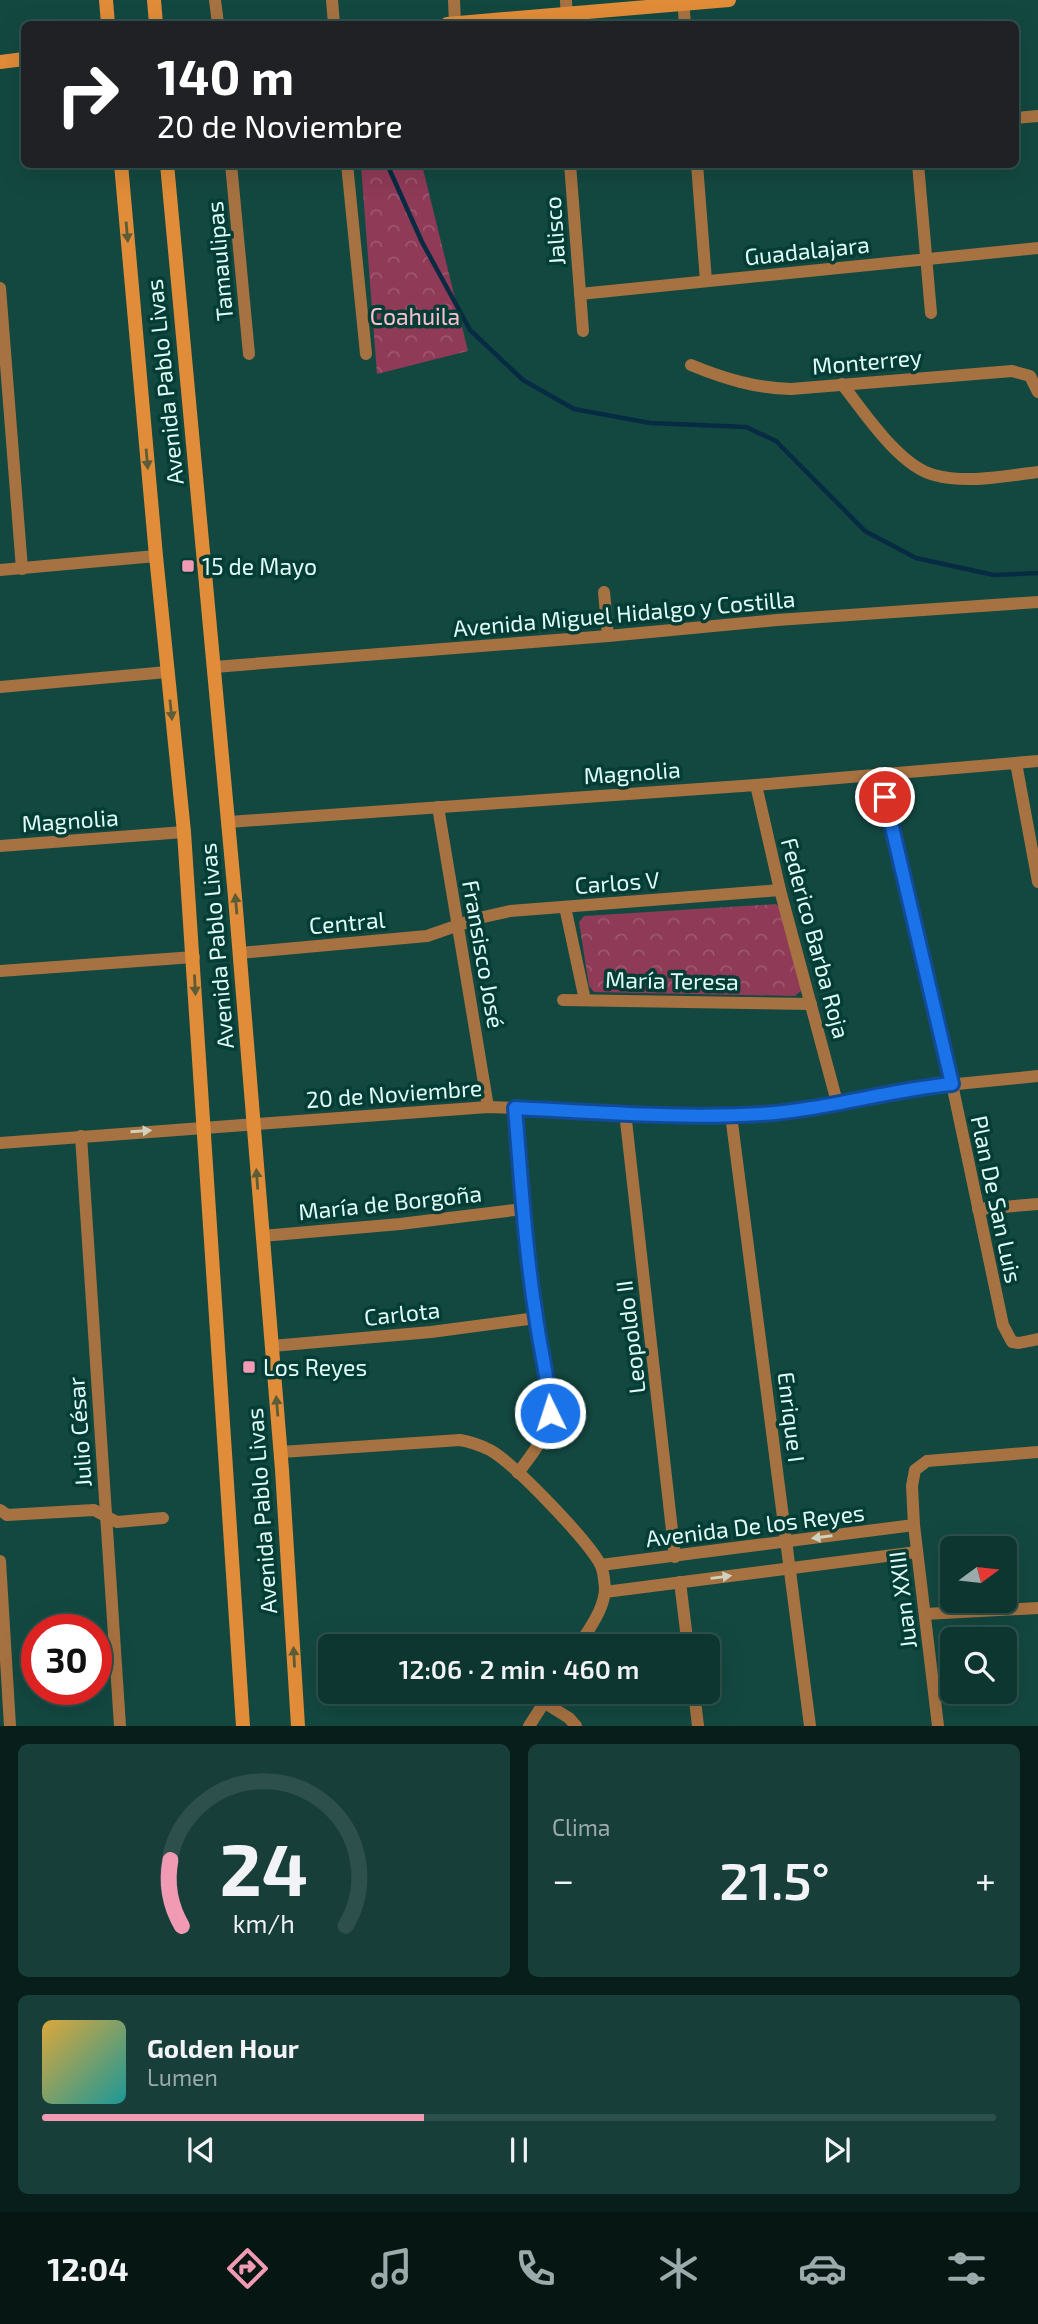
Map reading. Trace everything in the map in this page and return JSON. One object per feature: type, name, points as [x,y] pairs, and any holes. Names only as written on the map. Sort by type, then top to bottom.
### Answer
[{"type":"main road","points":[[106,0],[108,21]]},
{"type":"main road","points":[[154,0],[156,21]]},
{"type":"main road","points":[[486,21],[729,0]]},
{"type":"main road","points":[[0,62],[21,59]]},
{"type":"main road","name":"Avenida Pablo Livas","points":[[121,168],[194,957],[202,1126],[243,1726]]},
{"type":"main road","name":"Avenida Pablo Livas","points":[[167,168],[240,953],[281,1452],[298,1726]]},
{"type":"street","points":[[215,0],[218,21]]},
{"type":"street","points":[[332,0],[334,21]]},
{"type":"street","points":[[454,0],[455,21]]},
{"type":"street","points":[[683,2],[685,21]]},
{"type":"street","points":[[1019,118],[1038,116]]},
{"type":"street","name":"Tamaulipas","points":[[231,168],[249,354]]},
{"type":"street","points":[[347,168],[366,354]]},
{"type":"street","name":"Jalisco","points":[[570,168],[583,331]]},
{"type":"street","points":[[697,168],[706,281]]},
{"type":"street","points":[[919,168],[931,313]]},
{"type":"street","name":"Guadalajara","points":[[580,294],[1038,248]]},
{"type":"street","points":[[0,288],[22,569]]},
{"type":"street","name":"Monterrey","points":[[691,365],[743,384],[767,388],[1012,371],[1030,376],[1038,392]]},
{"type":"street","points":[[842,384],[897,451],[916,467],[932,475],[973,479],[1038,472]]},
{"type":"street","points":[[0,570],[156,556]]},
{"type":"street","points":[[604,592],[608,636]]},
{"type":"street","name":"Avenida Miguel Hidalgo y Costilla","points":[[214,667],[777,620],[1038,602]]},
{"type":"street","points":[[0,687],[167,671]]},
{"type":"street","name":"Magnolia","points":[[229,822],[756,785],[1038,761]]},
{"type":"street","points":[[1016,763],[1038,883]]},
{"type":"street","name":"Plan De San Luis","points":[[879,773],[952,1084],[1003,1325],[1012,1342],[1038,1339]]},
{"type":"street","name":"Federico Barba Roja","points":[[756,785],[780,890],[837,1102]]},
{"type":"street","name":"Fransisco José","points":[[438,807],[488,1107]]},
{"type":"street","name":"Magnolia","points":[[0,846],[184,832]]},
{"type":"street","name":"Carlos V","points":[[458,926],[510,911],[780,890]]},
{"type":"street","name":"María Teresa","points":[[565,906],[585,1000],[811,1003]]},
{"type":"street","name":"Central","points":[[240,953],[427,936],[458,926]]},
{"type":"street","points":[[0,971],[194,957]]},
{"type":"street","points":[[563,1000],[585,1000]]},
{"type":"street","name":"20 de Noviembre","points":[[0,1143],[488,1107],[763,1114],[917,1088],[1038,1076]]},
{"type":"street","points":[[515,1108],[523,1209],[550,1413],[546,1430],[537,1448],[518,1473]]},
{"type":"street","name":"Leopoldo II","points":[[625,1112],[675,1557]]},
{"type":"street","name":"Enrique I","points":[[731,1115],[810,1726]]},
{"type":"street","name":"Julio César","points":[[80,1136],[120,1726]]},
{"type":"street","points":[[978,1209],[1038,1204]]},
{"type":"street","name":"María de Borgoña","points":[[262,1236],[400,1224],[523,1209]]},
{"type":"street","name":"Carlota","points":[[272,1346],[431,1332],[536,1318]]},
{"type":"street","points":[[281,1452],[460,1440],[477,1443],[493,1452],[518,1473],[590,1549],[601,1565],[605,1592],[597,1615],[586,1634]]},
{"type":"street","name":"Juan XXIII","points":[[938,1726],[914,1525],[912,1486],[915,1470],[927,1461],[1038,1452]]},
{"type":"street","points":[[0,1510],[7,1516],[94,1510],[117,1522],[163,1518]]},
{"type":"street","name":"Avenida De los Reyes","points":[[601,1565],[914,1525]]},
{"type":"street","name":"Avenida De los Reyes","points":[[605,1592],[917,1552]]},
{"type":"street","points":[[0,1561],[10,1726]]},
{"type":"street","points":[[680,1582],[686,1634]]},
{"type":"street","points":[[925,1615],[1038,1608]]},
{"type":"street","points":[[528,1726],[544,1704]]},
{"type":"street","points":[[554,1704],[576,1726]]},
{"type":"street","points":[[695,1704],[698,1726]]},
{"type":"green space","name":"Coahuila","points":[[361,168],[423,168],[468,351],[377,374]]},
{"type":"green space","points":[[776,904],[783,911],[804,988],[795,996],[594,992],[589,986],[579,922],[584,916]]},
{"type":"waterway","points":[[389,168],[422,242],[470,330],[523,380],[574,409],[650,423],[746,427],[776,441],[865,531],[916,558],[994,575],[1038,573]]},
{"type":"place","name":"15 de Mayo","points":[[188,566]]},
{"type":"place","name":"Los Reyes","points":[[249,1367]]},
{"type":"route","points":[[550,1413],[523,1209],[515,1108],[676,1114],[763,1114],[952,1084],[885,797]]}]
